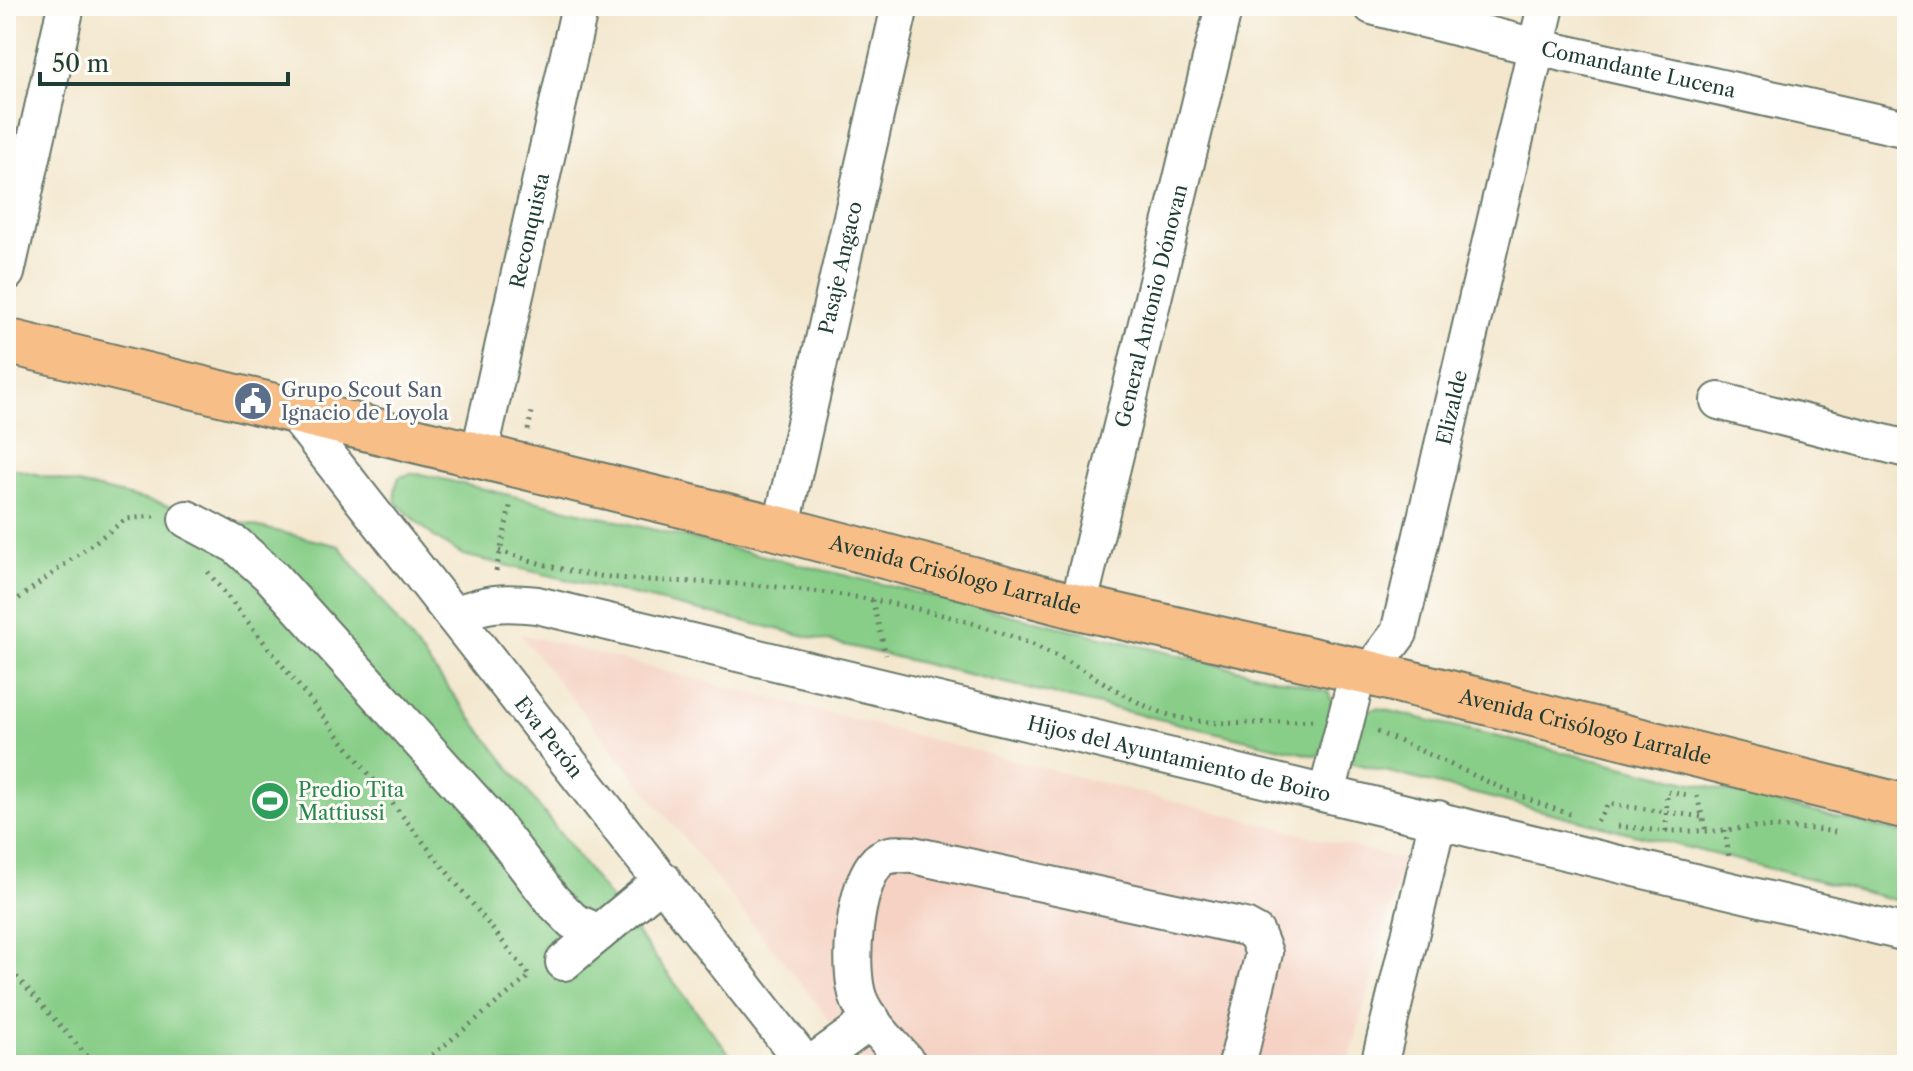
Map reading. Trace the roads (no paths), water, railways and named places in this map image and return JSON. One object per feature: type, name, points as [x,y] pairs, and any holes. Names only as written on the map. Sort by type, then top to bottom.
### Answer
[{"type":"main road","name":"Avenida Crisólogo Larralde","points":[[6,341],[781,529],[1078,607],[1369,673],[1907,807]]},
{"type":"street","points":[[6,273],[66,6]]},
{"type":"street","name":"Reconquista","points":[[500,460],[580,6]]},
{"type":"street","name":"Pasaje Angaco","points":[[781,529],[900,6]]},
{"type":"street","name":"General Antonio Dónovan","points":[[1078,607],[1224,6]]},
{"type":"street","name":"Comandante Lucena","points":[[1372,6],[1536,47],[1907,129]]},
{"type":"street","name":"Elizalde","points":[[1327,793],[1355,684],[1369,673],[1399,633],[1546,6]]},
{"type":"street","points":[[1719,401],[1907,449]]},
{"type":"street","name":"Eva Perón","points":[[292,410],[808,1065]]},
{"type":"street","points":[[175,521],[236,545],[272,577],[490,819],[552,900],[573,921],[599,933]]},
{"type":"street","name":"Hijos del Ayuntamiento de Boiro","points":[[453,615],[506,601],[537,605],[1907,933]]},
{"type":"street","points":[[1379,1065],[1438,819]]},
{"type":"street","points":[[909,1065],[860,1001],[852,941],[855,919],[871,873],[878,861],[890,854],[913,855],[1245,927],[1256,933],[1264,953],[1237,1065]]},
{"type":"street","points":[[564,962],[663,880]]},
{"type":"street","points":[[808,1065],[872,1020]]},
{"type":"place","name":"Grupo Scout San Ignacio de Loyola","points":[[253,401]]},
{"type":"place","name":"Predio Tita Mattiussi","points":[[270,801]]}]
